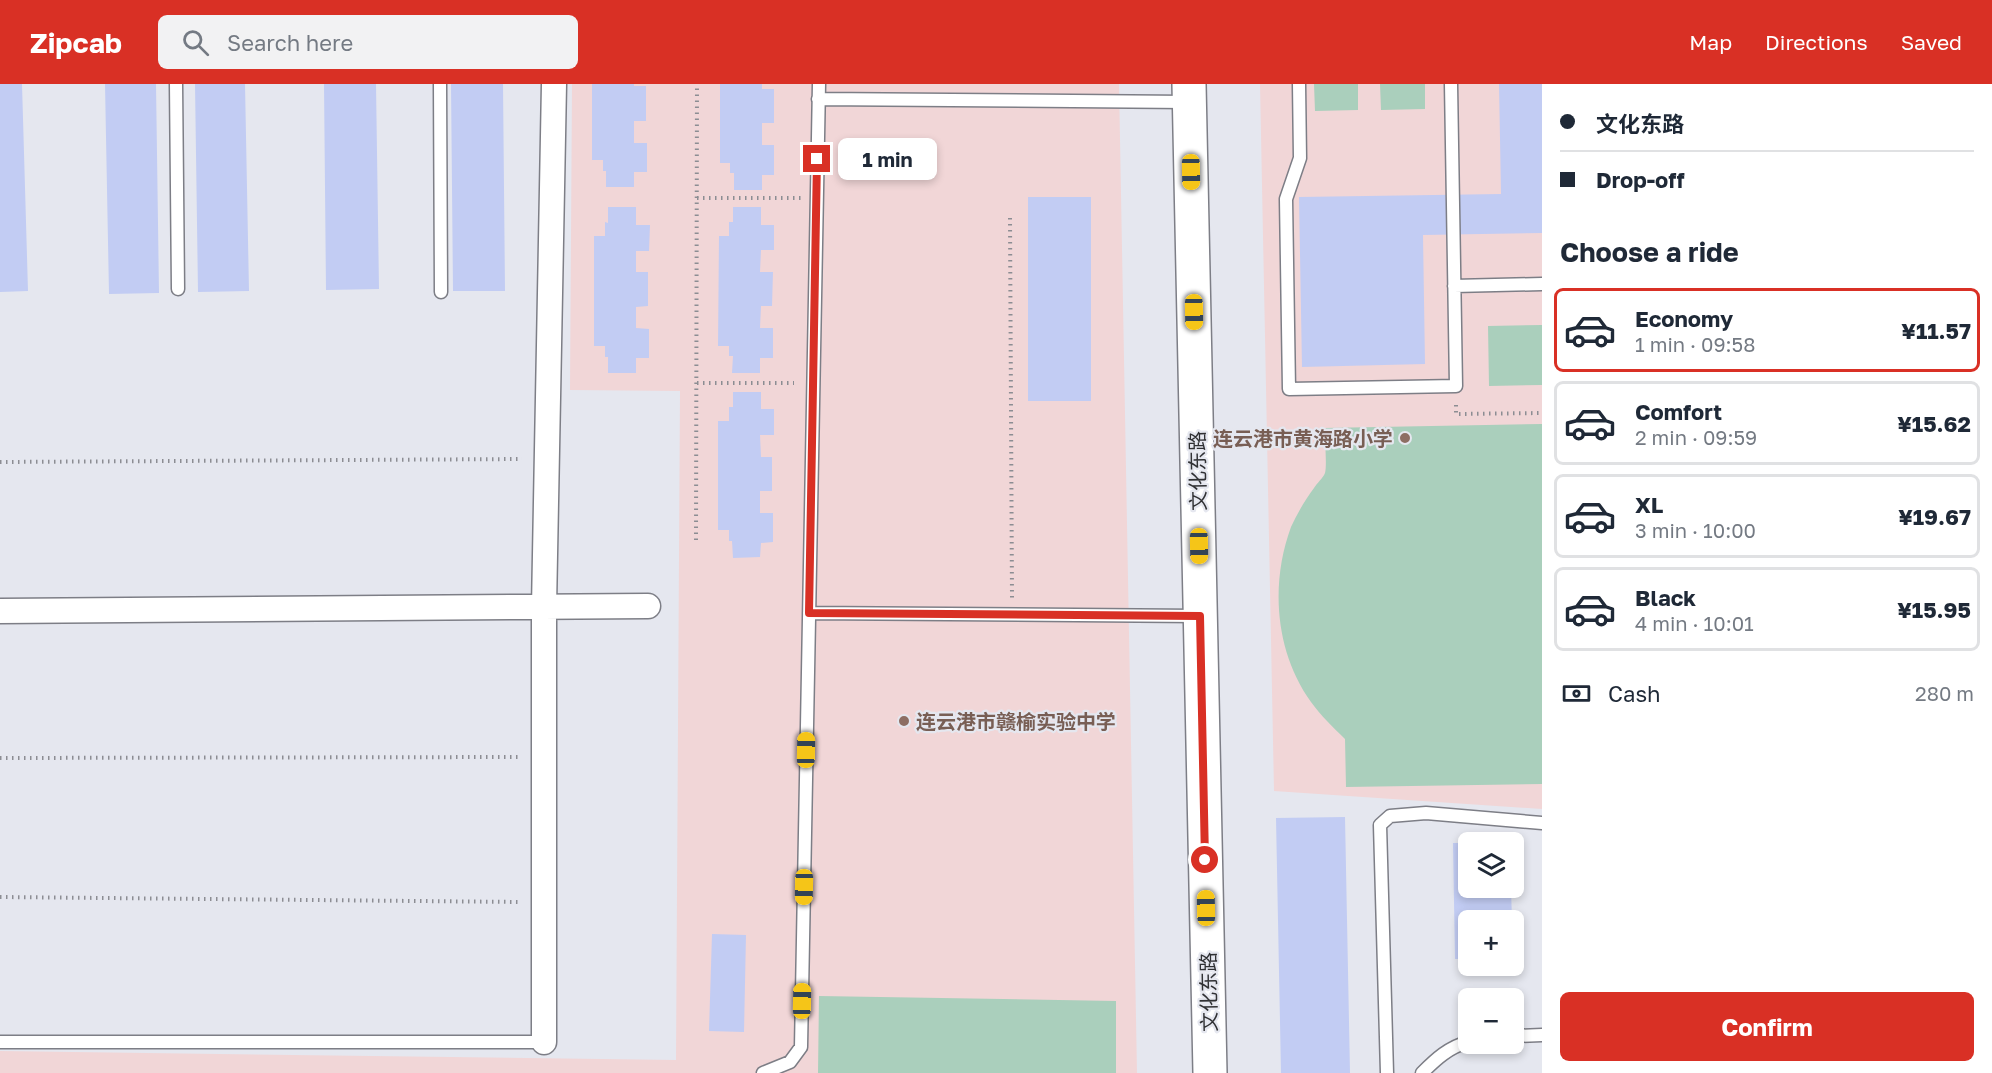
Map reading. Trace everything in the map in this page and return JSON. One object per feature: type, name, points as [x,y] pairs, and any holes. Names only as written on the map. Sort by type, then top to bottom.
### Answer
[{"type":"street","points":[[544,1042],[544,607],[554,84]]},
{"type":"street","name":"文化东路","points":[[1189,93],[1210,1073]]},
{"type":"street","points":[[0,611],[648,606]]},
{"type":"lane","points":[[176,84],[178,289]]},
{"type":"lane","points":[[440,84],[441,292]]},
{"type":"lane","points":[[762,1073],[790,1062],[801,1047],[819,84]]},
{"type":"lane","points":[[1299,84],[1300,158],[1286,199],[1289,389],[1456,386],[1451,84]]},
{"type":"lane","points":[[818,99],[1189,93]]},
{"type":"lane","points":[[1455,286],[1542,284]]},
{"type":"lane","points":[[809,613],[1200,616]]},
{"type":"lane","points":[[1387,1073],[1380,825],[1390,816],[1426,813],[1542,823]]},
{"type":"lane","points":[[1524,1036],[1542,1035]]},
{"type":"lane","points":[[0,1042],[544,1042]]},
{"type":"lane","points":[[1422,1073],[1438,1057],[1458,1046]]},
{"type":"path","points":[[696,540],[697,84]]},
{"type":"path","points":[[697,198],[816,198]]},
{"type":"path","points":[[1010,218],[1012,615]]},
{"type":"path","points":[[697,383],[813,383]]},
{"type":"path","points":[[1456,414],[1542,413]]},
{"type":"path","points":[[0,462],[547,459]]},
{"type":"path","points":[[0,758],[544,756]]},
{"type":"path","points":[[0,897],[544,903]]},
{"type":"shaded area","name":"连云港市赣榆实验中学","points":[[572,84],[1119,84],[1137,1073],[0,1073],[0,1051],[676,1060],[680,391],[570,390]]},
{"type":"shaded area","name":"连云港市黄海路小学","points":[[1260,84],[1542,84],[1542,809],[1274,791]]},
{"type":"green space","points":[[1314,84],[1358,84],[1358,110],[1315,111]]},
{"type":"green space","points":[[1380,84],[1425,84],[1425,109],[1381,110]]},
{"type":"green space","points":[[1542,325],[1542,385],[1489,386],[1488,326]]},
{"type":"green space","points":[[1542,424],[1542,784],[1346,787],[1345,739],[1315,707],[1299,682],[1283,640],[1280,617],[1280,571],[1284,549],[1291,527],[1304,502],[1325,473],[1324,428]]},
{"type":"green space","points":[[819,996],[1116,1001],[1116,1073],[818,1073]]},
{"type":"building","points":[[0,84],[22,84],[28,291],[0,292]]},
{"type":"building","points":[[105,84],[156,84],[159,293],[109,294]]},
{"type":"building","points":[[195,84],[245,84],[249,291],[198,292]]},
{"type":"building","points":[[324,84],[376,84],[379,289],[326,290]]},
{"type":"building","points":[[451,84],[503,84],[505,291],[453,291]]},
{"type":"building","points":[[592,84],[646,86],[646,121],[634,121],[634,143],[647,143],[647,172],[634,172],[634,187],[606,187],[603,160],[592,160]]},
{"type":"building","points":[[720,84],[762,84],[762,89],[774,89],[774,123],[762,123],[762,145],[774,145],[774,175],[762,175],[762,190],[734,190],[734,173],[730,173],[730,163],[720,163]]},
{"type":"building","points":[[1499,84],[1542,84],[1542,233],[1423,235],[1425,364],[1302,367],[1299,197],[1501,194]]},
{"type":"building","points":[[1028,197],[1091,197],[1091,401],[1028,401]]},
{"type":"building","points":[[608,207],[636,207],[636,225],[650,225],[649,251],[636,251],[636,272],[648,272],[648,306],[636,307],[636,328],[649,329],[649,358],[636,358],[636,373],[608,373],[605,346],[594,346],[594,236],[605,236]]},
{"type":"building","points":[[733,207],[761,207],[761,225],[774,225],[774,250],[761,250],[760,272],[773,272],[772,306],[761,306],[760,328],[773,328],[773,358],[760,358],[760,373],[732,373],[733,356],[729,356],[729,346],[718,346],[719,236],[729,236],[729,222],[733,222]]},
{"type":"building","points":[[733,392],[761,392],[761,409],[774,409],[774,435],[760,435],[761,457],[772,457],[772,491],[760,491],[760,513],[773,513],[773,542],[761,543],[760,557],[733,558],[729,530],[718,530],[718,421],[729,421],[729,407],[733,407]]},
{"type":"building","points":[[1345,817],[1350,1073],[1281,1073],[1276,818]]},
{"type":"building","points":[[1453,843],[1458,843],[1458,898],[1511,898],[1512,910],[1458,910],[1458,959],[1455,959]]},
{"type":"building","points":[[712,934],[746,935],[744,1032],[709,1031]]},
{"type":"place","name":"连云港市黄海路小学","points":[[1405,438]]},
{"type":"place","name":"连云港市赣榆实验中学","points":[[904,721]]},
{"type":"route","points":[[817,159],[809,613],[1200,616],[1205,860]]}]
